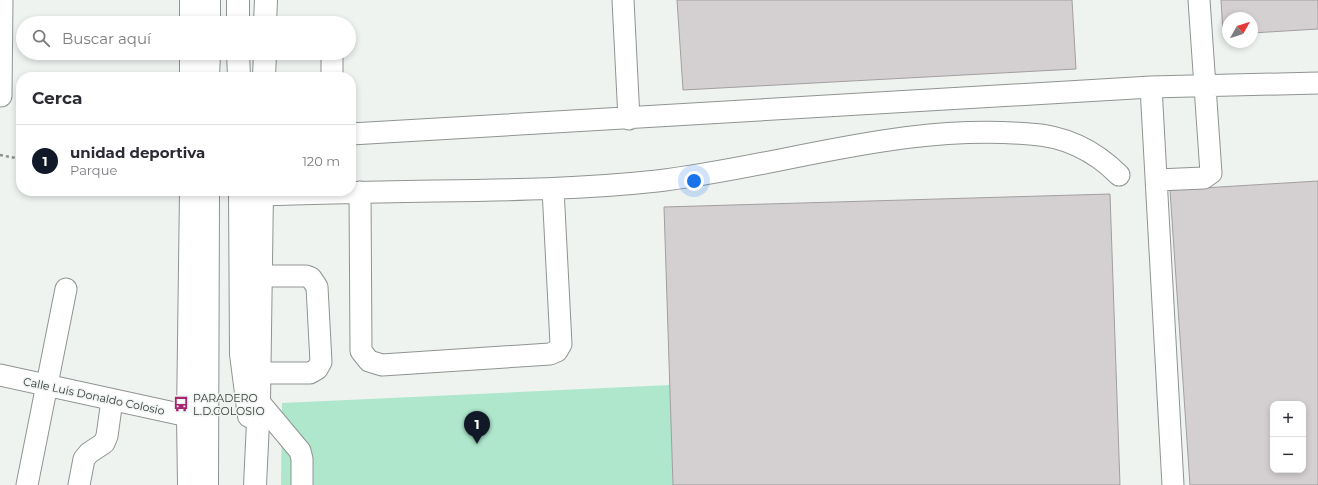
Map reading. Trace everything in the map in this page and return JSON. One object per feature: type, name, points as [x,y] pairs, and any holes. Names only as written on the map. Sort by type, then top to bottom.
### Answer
[{"type":"main road","points":[[191,0],[191,16]]},
{"type":"main road","points":[[209,0],[209,16]]},
{"type":"main road","points":[[238,0],[238,16]]},
{"type":"main road","points":[[265,16],[266,0]]},
{"type":"main road","points":[[191,60],[191,72]]},
{"type":"main road","points":[[208,72],[209,60]]},
{"type":"main road","points":[[238,60],[239,72]]},
{"type":"main road","points":[[264,72],[265,60]]},
{"type":"main road","points":[[189,485],[188,416],[192,196]]},
{"type":"main road","points":[[207,485],[208,196]]},
{"type":"main road","points":[[240,196],[241,354],[247,407],[258,439]]},
{"type":"main road","points":[[255,485],[260,402],[262,196]]},
{"type":"street","points":[[1,96],[2,0]]},
{"type":"street","points":[[623,0],[629,119]]},
{"type":"street","points":[[1157,180],[1204,178],[1211,173],[1199,0]]},
{"type":"street","points":[[332,60],[332,72]]},
{"type":"street","points":[[356,134],[629,119],[1151,87],[1318,83]]},
{"type":"street","points":[[1151,87],[1173,485]]},
{"type":"street","points":[[356,192],[553,189],[655,181],[692,176],[864,143],[949,132],[1028,133],[1050,136],[1072,142],[1092,152],[1108,164],[1119,176]]},
{"type":"street","points":[[360,192],[361,351],[369,362],[382,365],[550,354],[558,350],[561,344],[553,189]]},
{"type":"street","points":[[260,374],[310,373],[317,369],[321,362],[317,287],[315,282],[306,276],[261,276]]},
{"type":"street","points":[[26,485],[48,387],[66,289]]},
{"type":"street","name":"Calle Luis Donaldo Colosio","points":[[0,375],[48,387],[188,416]]},
{"type":"street","points":[[79,485],[84,459],[89,453],[104,443],[107,436],[112,400]]},
{"type":"street","points":[[260,402],[300,451],[302,460],[302,485]]},
{"type":"path","points":[[0,155],[16,158]]},
{"type":"green space","points":[[670,385],[673,485],[281,485],[282,403]]},
{"type":"building","points":[[677,0],[1072,0],[1076,69],[683,90]]},
{"type":"building","points":[[1221,0],[1318,0],[1318,29],[1258,33],[1258,12],[1222,12],[1222,17]]},
{"type":"building","points":[[1318,181],[1318,485],[1190,485],[1170,190]]},
{"type":"building","points":[[1110,194],[1120,485],[673,485],[664,207]]},
{"type":"place","name":"PARADERO L.D.COLOSIO","points":[[181,404]]},
{"type":"place","name":"unidad deportiva","points":[[477,444]]}]
